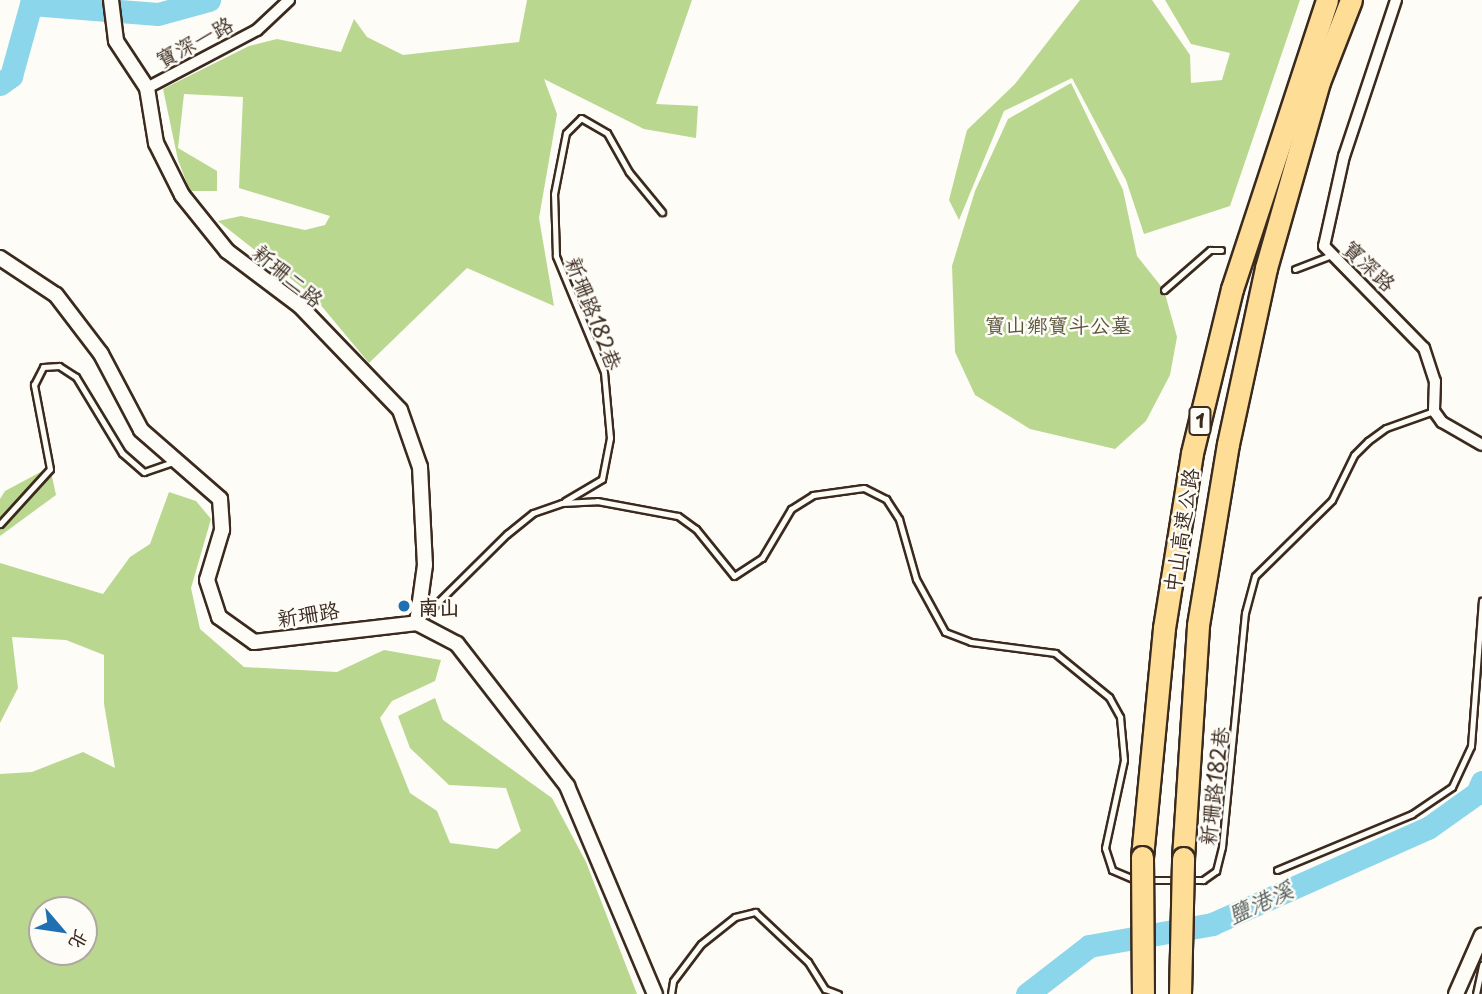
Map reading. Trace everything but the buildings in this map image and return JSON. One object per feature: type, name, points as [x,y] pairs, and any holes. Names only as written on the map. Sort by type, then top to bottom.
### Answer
[{"type":"highway","name":"中山高速公路","points":[[1143,994],[1142,858],[1164,628],[1192,453],[1231,289],[1327,0]]},
{"type":"highway","name":"中山高速公路","points":[[1180,994],[1183,858],[1198,625],[1228,444],[1266,268],[1319,82],[1351,0]]},
{"type":"street","name":"新珊二路","points":[[111,0],[111,21],[116,41],[147,88],[164,167],[203,222],[247,269],[300,306],[401,410],[420,467],[425,565],[417,623]]},
{"type":"street","name":"寶深一路","points":[[147,88],[257,30],[289,0]]},
{"type":"street","name":"寶深路","points":[[1396,0],[1327,216],[1323,237],[1329,256],[1424,348],[1435,381],[1434,411]]},
{"type":"street","name":"新珊路","points":[[0,258],[56,295],[101,354],[141,430],[173,462],[220,499],[222,530],[207,580],[219,617],[254,642],[417,623]]},
{"type":"street","points":[[1434,411],[1442,422],[1482,444]]},
{"type":"street","points":[[417,623],[457,644],[567,786],[655,994]]},
{"type":"street","points":[[1456,994],[1482,935]]},
{"type":"lane","name":"新珊路182巷","points":[[417,623],[533,513],[562,503],[602,479],[610,438],[604,372],[556,256],[554,194],[566,133],[581,118],[607,133],[629,172],[662,212]]},
{"type":"lane","points":[[1164,290],[1210,250],[1222,250]]},
{"type":"lane","points":[[1295,269],[1329,256]]},
{"type":"lane","points":[[0,524],[50,469],[34,385],[43,367],[59,366],[76,377],[122,453],[144,472],[173,462]]},
{"type":"lane","name":"新珊路182巷","points":[[562,503],[597,500],[678,516],[696,529],[734,576],[762,558],[792,509],[813,495],[864,488],[886,499],[899,519],[924,598],[945,632],[971,642],[1055,653],[1109,697],[1119,717],[1124,760],[1105,848],[1112,870],[1126,880],[1203,880],[1216,871],[1223,847],[1245,613],[1255,576],[1332,500],[1354,455],[1368,441],[1386,428],[1434,411]]},
{"type":"lane","points":[[1277,870],[1412,814],[1452,787],[1471,746],[1482,600]]},
{"type":"lane","points":[[671,994],[673,981],[701,944],[735,917],[755,912],[808,962],[825,989],[838,994]]},
{"type":"lane","points":[[1476,994],[1482,965]]},
{"type":"green space","points":[[527,0],[692,0],[656,104],[698,106],[696,138],[644,129],[544,79],[557,114],[539,218],[554,306],[467,268],[369,363],[314,297],[218,221],[241,216],[305,230],[325,225],[330,216],[239,188],[243,97],[184,94],[178,148],[217,171],[217,191],[190,191],[178,160],[163,89],[249,46],[277,39],[341,52],[354,19],[367,37],[403,55],[519,42]]},
{"type":"green space","points":[[1080,0],[1152,0],[1190,55],[1191,83],[1222,80],[1230,53],[1191,44],[1165,0],[1300,0],[1230,206],[1144,234],[1126,180],[1072,78],[1004,111],[959,220],[949,200],[967,130],[1015,84]]},
{"type":"green space","name":"寶山鄉寶斗公墓","points":[[1071,83],[1123,190],[1137,256],[1164,290],[1177,337],[1170,375],[1146,421],[1115,449],[1030,429],[975,395],[955,352],[952,266],[975,191],[1008,119]]},
{"type":"green space","points":[[50,467],[56,495],[0,536],[0,499],[5,491]]},
{"type":"green space","points":[[169,492],[196,501],[211,519],[191,588],[200,629],[244,667],[337,672],[384,650],[441,660],[435,681],[392,701],[380,718],[410,793],[437,811],[450,843],[497,849],[521,831],[506,788],[449,785],[410,748],[398,716],[435,698],[443,720],[552,798],[586,862],[637,994],[0,994],[0,774],[32,772],[83,752],[115,768],[104,704],[104,655],[66,640],[12,637],[18,688],[0,723],[0,563],[103,594],[130,557],[150,544]]},
{"type":"waterway","points":[[0,84],[11,76],[31,4],[158,14],[209,0]]},
{"type":"waterway","name":"鹽港溪","points":[[1027,994],[1089,946],[1212,924],[1428,828],[1477,793],[1482,782]]},
{"type":"place","name":"南山","points":[[404,606]]}]
